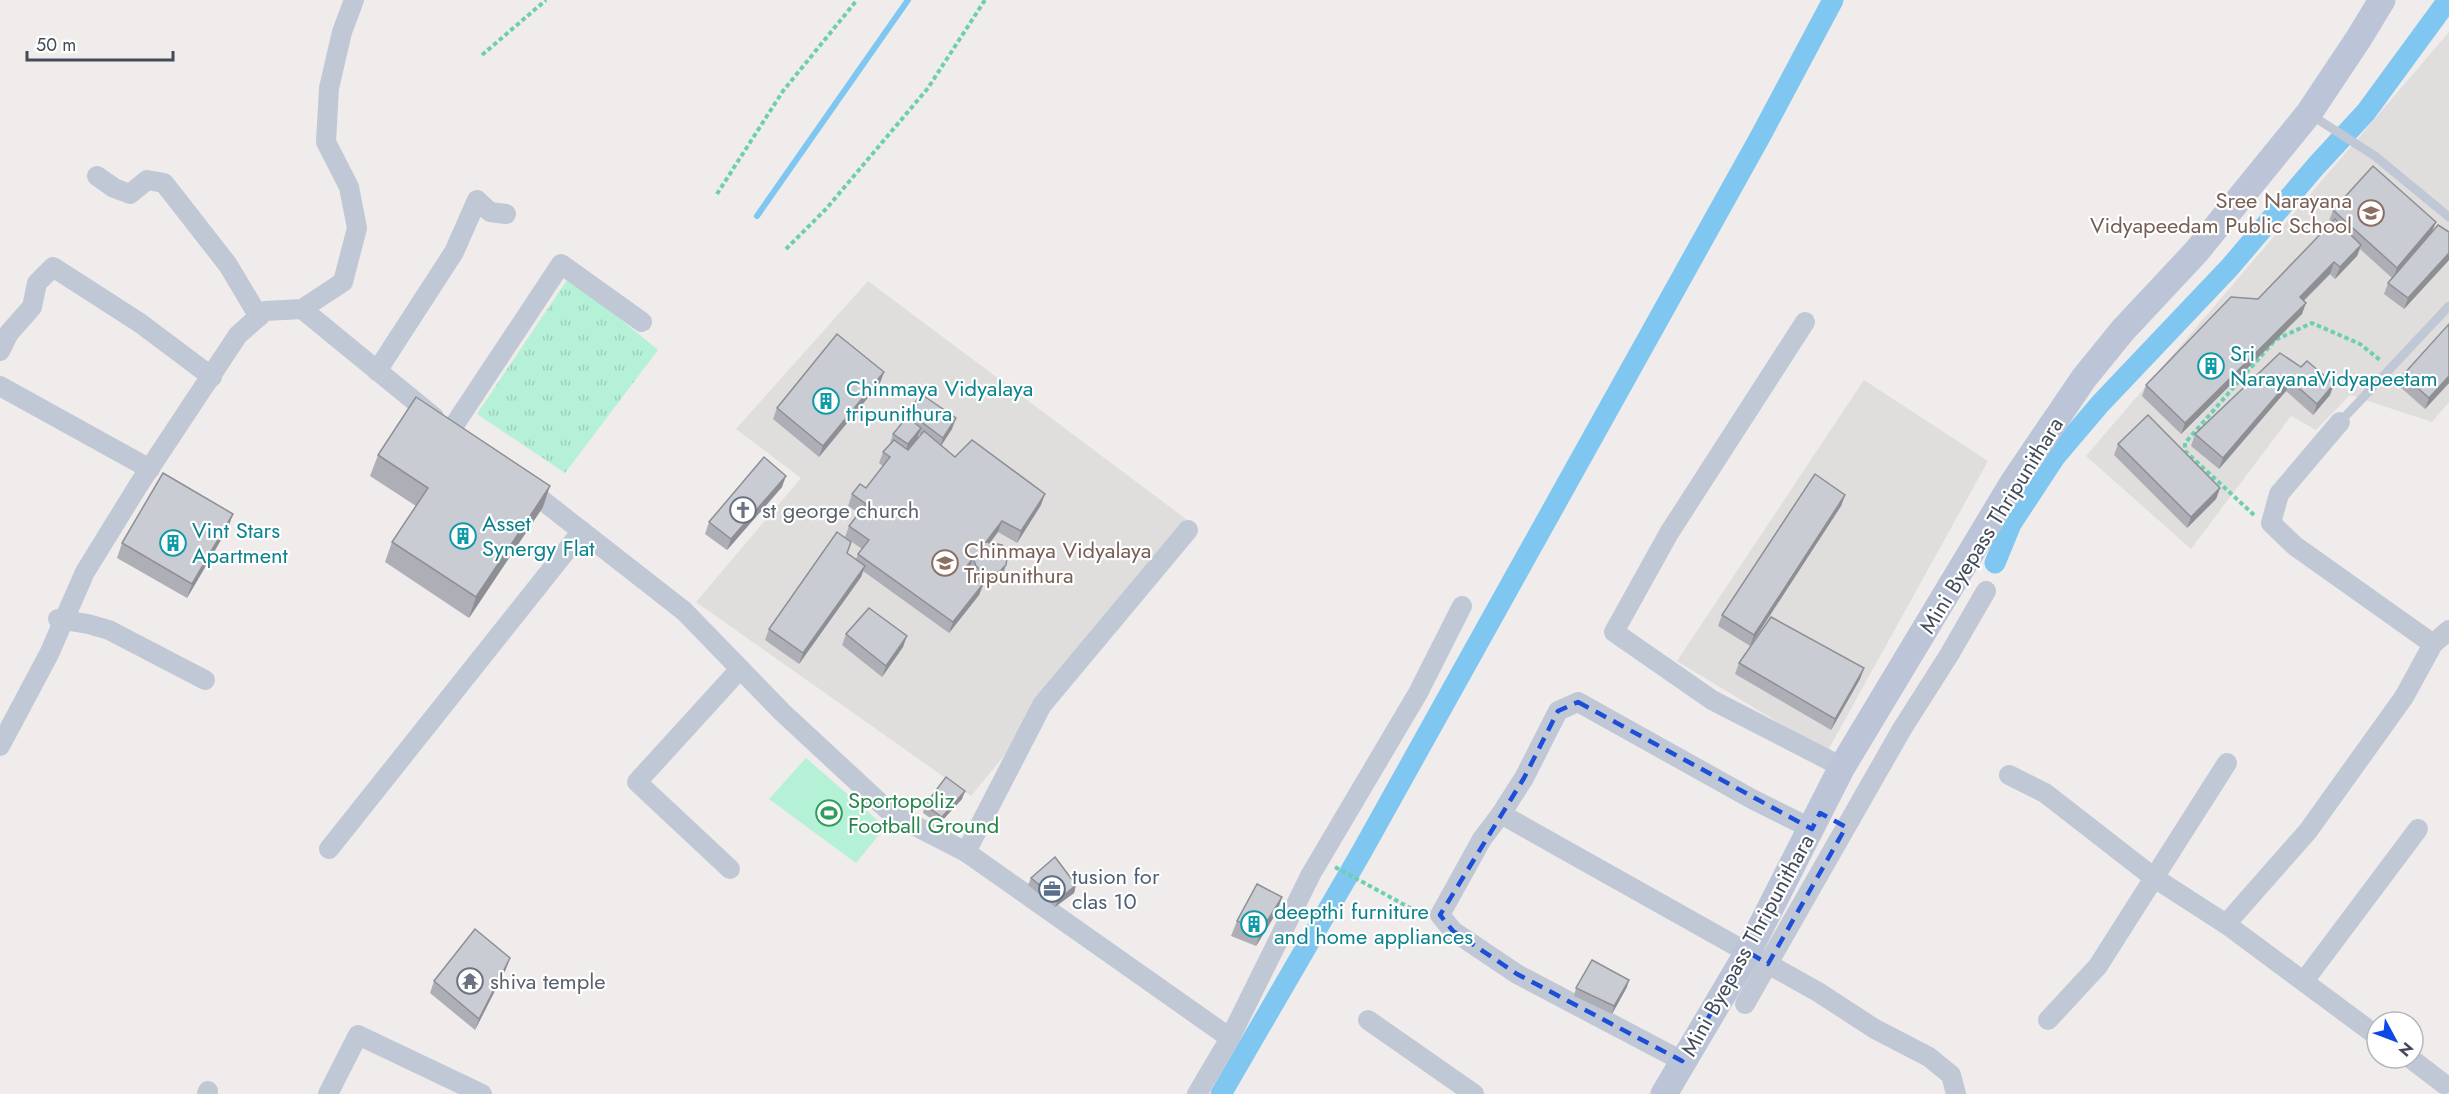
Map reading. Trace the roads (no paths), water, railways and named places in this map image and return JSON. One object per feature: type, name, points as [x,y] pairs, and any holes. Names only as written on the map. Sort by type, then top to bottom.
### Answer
[{"type":"main road","name":"Mini Byepass Thripunithara","points":[[1664,1094],[1682,1061],[1758,958],[1816,821],[1842,767],[2014,482],[2084,378],[2123,330],[2321,120],[2360,38],[2382,0]]},
{"type":"street","points":[[0,746],[49,654],[61,620],[85,572],[238,335],[265,311],[302,309],[343,282],[357,228],[348,187],[326,142],[329,88],[342,32],[354,0]]},
{"type":"street","points":[[97,176],[114,188],[130,194],[147,180],[164,183],[228,265],[259,317]]},
{"type":"street","points":[[377,371],[454,252],[477,200],[490,212],[506,214]]},
{"type":"street","points":[[451,430],[561,264],[642,322]]},
{"type":"street","points":[[0,351],[9,333],[32,308],[37,284],[53,267],[140,323],[212,376]]},
{"type":"street","points":[[302,309],[468,443]]},
{"type":"street","points":[[1805,322],[1669,533],[1614,632],[1712,700],[1842,767]]},
{"type":"street","points":[[0,386],[150,469]]},
{"type":"street","points":[[2340,422],[2279,494],[2271,523],[2295,546],[2433,644]]},
{"type":"street","points":[[512,477],[684,611],[782,712],[892,814],[966,852],[1230,1038]]},
{"type":"street","points":[[966,852],[1042,705],[1188,530]]},
{"type":"street","points":[[329,849],[582,531]]},
{"type":"street","points":[[1745,1004],[1758,958],[1846,827],[1902,729],[1986,591]]},
{"type":"street","points":[[1197,1094],[1230,1038],[1311,874],[1418,693],[1462,606]]},
{"type":"street","points":[[61,620],[110,630],[205,680]]},
{"type":"street","points":[[2226,924],[2308,831],[2404,698],[2433,644],[2449,630]]},
{"type":"street","points":[[730,869],[637,782],[740,669]]},
{"type":"street","points":[[1682,1061],[1517,974],[1453,931],[1440,915],[1482,839],[1524,778],[1558,711],[1578,702],[1752,799],[1816,821],[1846,827]]},
{"type":"street","points":[[2048,1020],[2098,966],[2227,763]]},
{"type":"street","points":[[2008,774],[2045,793],[2153,877],[2226,924],[2365,1027]]},
{"type":"street","points":[[1501,814],[1818,992],[1875,1029],[1929,1057],[1951,1075],[1956,1094]]},
{"type":"street","points":[[2304,981],[2418,829]]},
{"type":"street","points":[[1368,1020],[1474,1094]]},
{"type":"street","points":[[328,1094],[358,1035],[482,1094]]},
{"type":"street","points":[[2423,1070],[2443,1088]]},
{"type":"lane","points":[[2321,120],[2376,156],[2449,217]]},
{"type":"lane","points":[[2340,422],[2449,306]]},
{"type":"waterway","points":[[757,216],[908,0]]},
{"type":"waterway","points":[[1221,1094],[1361,853],[1760,137],[1833,0]]},
{"type":"waterway","points":[[1995,563],[2011,524],[2055,457],[2100,404],[2230,267],[2316,166],[2366,112],[2448,0]]},
{"type":"place","name":"Sree Narayana Vidyapeedam Public School","points":[[2371,213]]},
{"type":"place","name":"Sri NarayanaVidyapeetam","points":[[2211,366]]},
{"type":"place","name":"Chinmaya Vidyalaya tripunithura","points":[[826,401]]},
{"type":"place","name":"st george church","points":[[743,510]]},
{"type":"place","name":"Asset Synergy Flat","points":[[463,536]]},
{"type":"place","name":"Vint Stars Apartment","points":[[173,543]]},
{"type":"place","name":"Chinmaya Vidyalaya Tripunithura","points":[[945,563]]},
{"type":"place","name":"Sportopoliz Football Ground","points":[[829,813]]},
{"type":"place","name":"tusion for clas 10","points":[[1052,889]]},
{"type":"place","name":"deepthi furniture and home appliances","points":[[1254,924]]},
{"type":"place","name":"shiva temple","points":[[470,981]]}]
